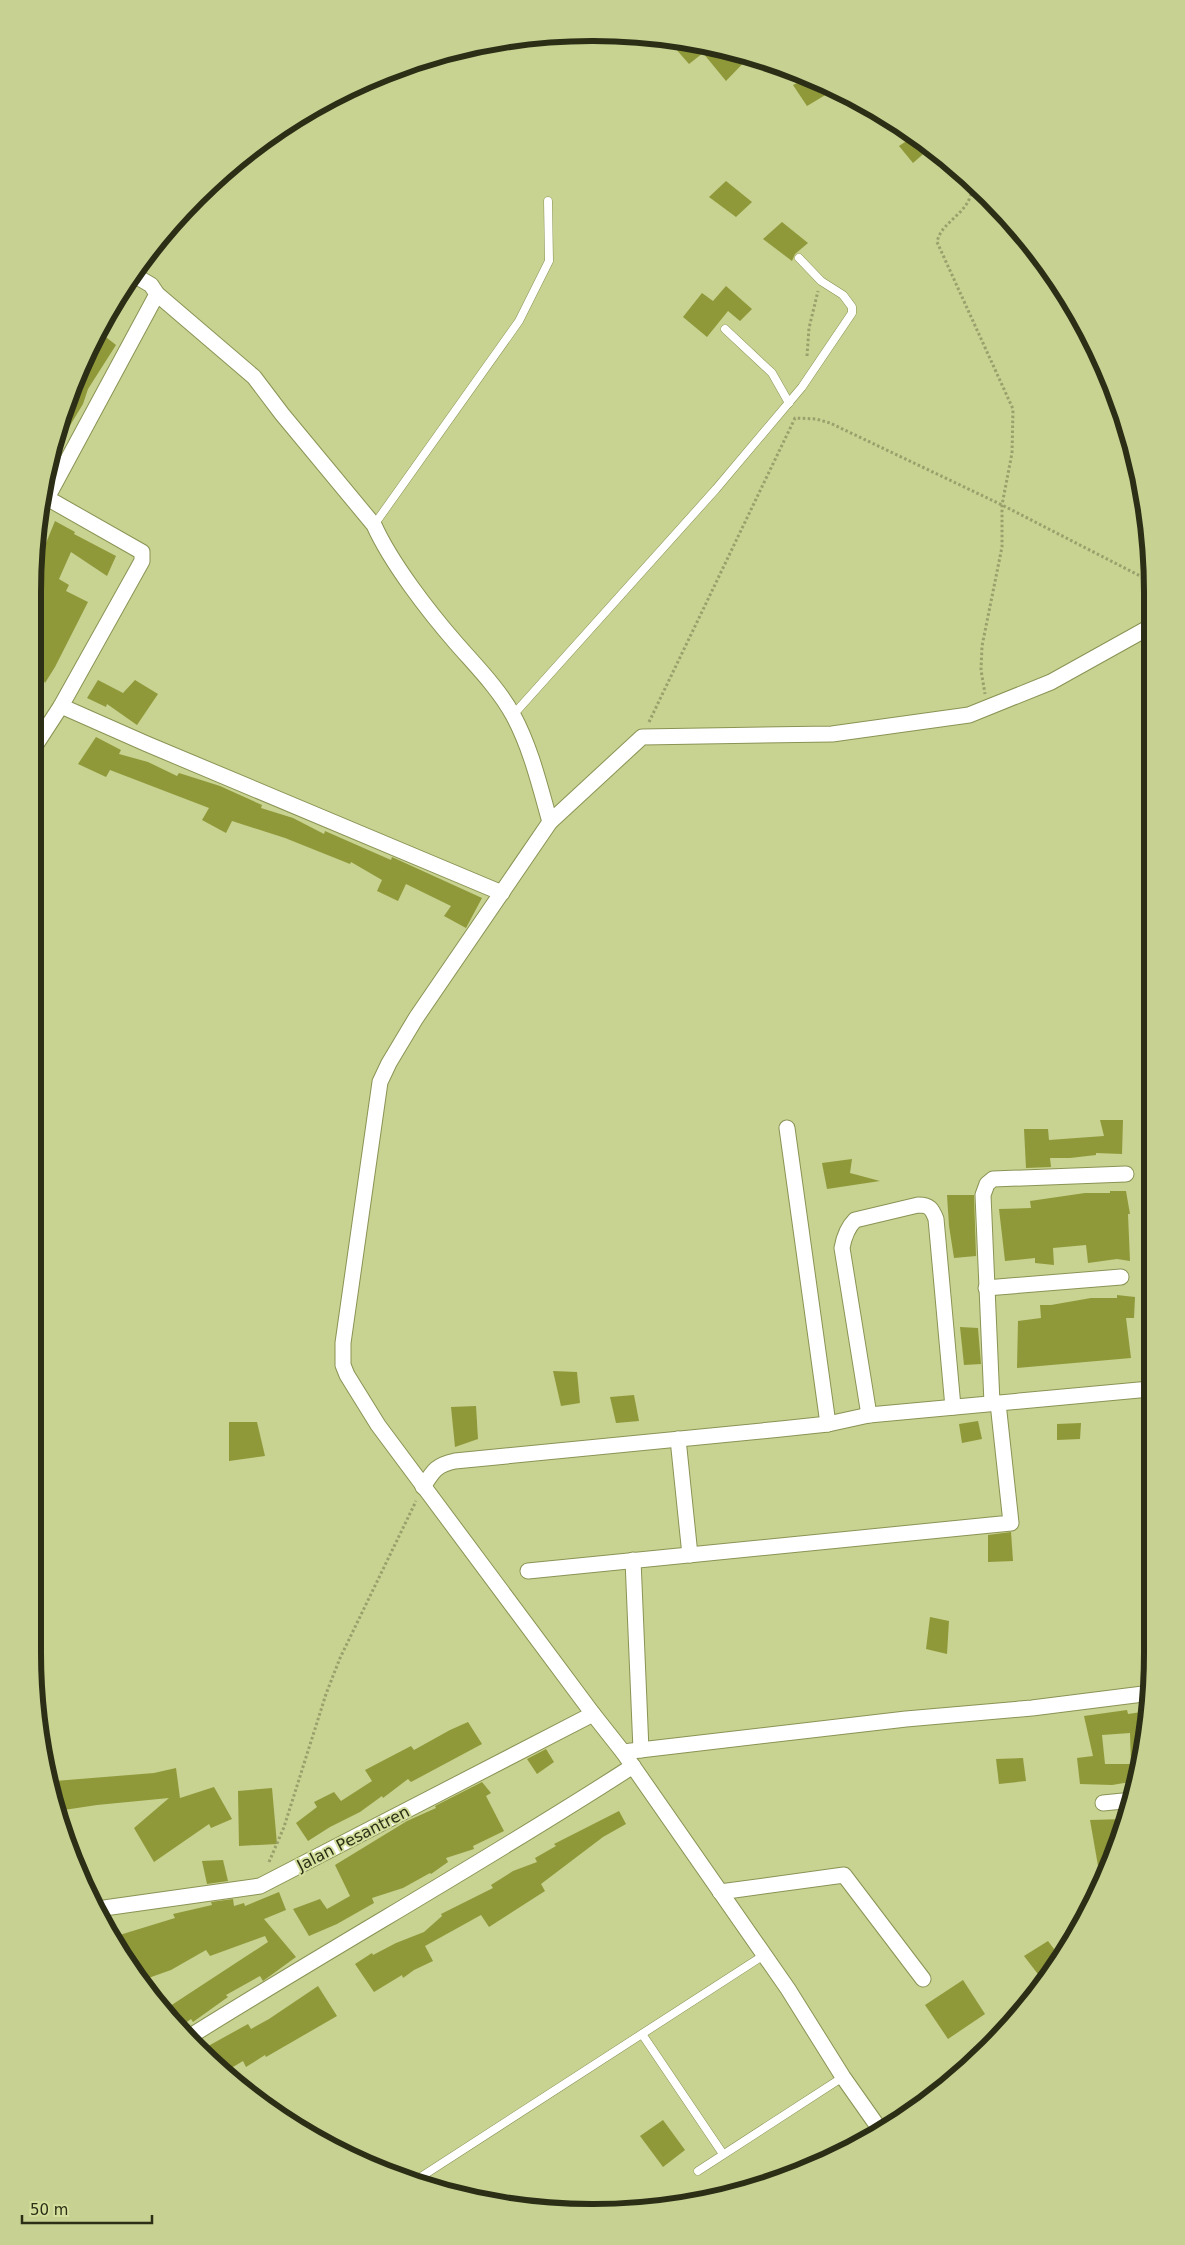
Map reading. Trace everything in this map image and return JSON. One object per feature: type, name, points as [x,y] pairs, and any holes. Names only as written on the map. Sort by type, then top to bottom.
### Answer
[{"type":"street","points":[[140,278],[151,285],[157,294],[254,377],[374,525],[382,543],[440,625],[486,677],[513,715],[534,765],[550,822]]},
{"type":"street","points":[[52,487],[157,294]]},
{"type":"street","points":[[41,738],[61,706],[142,561],[142,552],[49,504]]},
{"type":"street","points":[[877,2125],[843,2077],[788,1988],[633,1766],[378,1425],[346,1375],[343,1366],[345,1324],[362,1218],[380,1082],[416,1018],[550,822],[642,737],[832,734],[969,715],[1050,682],[1144,630]]},
{"type":"street","points":[[61,706],[156,748],[502,893]]},
{"type":"street","points":[[787,1128],[828,1424]]},
{"type":"street","points":[[528,1571],[1011,1524],[995,1403],[986,1288],[983,1195],[987,1184],[993,1179],[1126,1174]]},
{"type":"street","points":[[869,1415],[842,1248],[844,1238],[849,1226],[855,1220],[918,1204],[932,1208],[936,1219],[953,1407]]},
{"type":"street","points":[[986,1288],[1121,1277]]},
{"type":"street","points":[[424,1487],[435,1469],[442,1464],[455,1461],[828,1424],[869,1415],[1144,1390]]},
{"type":"street","points":[[678,1439],[690,1555]]},
{"type":"street","points":[[633,1560],[641,1750]]},
{"type":"street","points":[[623,1752],[906,1719],[1032,1708],[1142,1694]]},
{"type":"street","name":"Jalan Pesantren","points":[[104,1908],[260,1886],[593,1714]]},
{"type":"street","points":[[195,2033],[304,1965],[577,1802],[633,1766]]},
{"type":"street","points":[[1103,1803],[1123,1801]]},
{"type":"street","points":[[720,1892],[844,1876],[924,1979]]},
{"type":"lane","points":[[374,525],[519,321],[538,286],[549,261],[548,201]]},
{"type":"lane","points":[[513,715],[716,489],[802,387],[852,313],[852,307],[843,295],[821,281],[799,258]]},
{"type":"lane","points":[[725,328],[772,373],[789,402]]},
{"type":"lane","points":[[422,2176],[764,1955]]},
{"type":"lane","points":[[642,2034],[723,2154]]},
{"type":"lane","points":[[698,2171],[843,2077]]},
{"type":"path","points":[[973,194],[966,207],[948,224],[938,237],[937,242],[1013,409],[1012,452],[1002,506],[1002,547],[982,646],[981,670],[987,708]]},
{"type":"path","points":[[642,737],[795,418],[807,356],[809,328],[821,281]]},
{"type":"path","points":[[795,418],[830,423],[1002,506],[1144,578]]},
{"type":"path","points":[[260,1886],[284,1827],[326,1694],[340,1658],[424,1487]]},
{"type":"building","points":[[675,48],[700,52],[744,63],[726,81],[703,53],[689,64]]},
{"type":"building","points":[[800,82],[827,94],[807,106],[793,85]]},
{"type":"building","points":[[908,140],[925,153],[913,163],[899,146]]},
{"type":"building","points":[[726,181],[752,202],[736,217],[709,197]]},
{"type":"building","points":[[782,222],[808,243],[795,254],[792,261],[763,239]]},
{"type":"building","points":[[726,286],[752,309],[740,321],[728,311],[707,337],[683,317],[702,293],[713,301]]},
{"type":"building","points":[[105,336],[116,345],[88,389],[83,404],[65,433],[83,382]]},
{"type":"building","points":[[55,521],[75,532],[74,534],[116,556],[107,576],[71,552],[59,579],[69,585],[66,591],[88,602],[55,667],[41,687],[42,556],[44,542],[46,543]]},
{"type":"building","points":[[98,680],[123,693],[135,680],[158,694],[137,725],[107,704],[106,707],[87,698]]},
{"type":"building","points":[[96,737],[121,750],[119,754],[148,762],[177,776],[179,773],[220,786],[262,805],[261,808],[293,818],[324,834],[325,831],[391,860],[392,857],[482,898],[466,928],[444,916],[451,906],[406,884],[398,901],[377,891],[382,880],[351,862],[350,864],[285,838],[232,821],[226,833],[202,820],[209,808],[110,770],[106,777],[78,764]]},
{"type":"building","points":[[1100,1120],[1123,1120],[1122,1154],[1096,1153],[1096,1155],[1070,1158],[1050,1158],[1051,1167],[1026,1168],[1024,1129],[1048,1129],[1049,1140],[1104,1136]]},
{"type":"building","points":[[852,1159],[850,1173],[880,1181],[827,1189],[822,1163]]},
{"type":"building","points":[[1110,1191],[1126,1191],[1130,1214],[1128,1214],[1130,1261],[1117,1259],[1088,1263],[1086,1245],[1053,1248],[1054,1265],[1035,1263],[1035,1258],[1005,1261],[999,1209],[1031,1208],[1030,1201],[1085,1193],[1110,1193]]},
{"type":"building","points":[[947,1195],[974,1195],[976,1256],[954,1258]]},
{"type":"building","points":[[1117,1295],[1135,1297],[1134,1318],[1126,1318],[1131,1358],[1017,1368],[1018,1321],[1041,1318],[1040,1305],[1091,1298],[1117,1298]]},
{"type":"building","points":[[960,1327],[978,1328],[981,1364],[964,1365]]},
{"type":"building","points":[[553,1371],[577,1372],[580,1403],[561,1406]]},
{"type":"building","points":[[634,1395],[639,1421],[616,1423],[610,1397]]},
{"type":"building","points":[[476,1406],[478,1439],[455,1447],[451,1407]]},
{"type":"building","points":[[978,1421],[982,1439],[962,1443],[959,1424]]},
{"type":"building","points":[[229,1422],[257,1422],[265,1456],[229,1461]]},
{"type":"building","points":[[1081,1423],[1080,1439],[1057,1440],[1057,1424]]},
{"type":"building","points":[[1011,1532],[1013,1561],[988,1562],[988,1535]]},
{"type":"building","points":[[930,1617],[949,1621],[947,1654],[926,1649]]},
{"type":"building","points":[[1127,1710],[1128,1714],[1140,1712],[1128,1782],[1112,1785],[1080,1784],[1077,1758],[1093,1756],[1084,1716]],"holes":[[[1130,1733],[1131,1764],[1105,1764],[1102,1735]]]},
{"type":"building","points":[[468,1722],[482,1744],[411,1782],[408,1779],[383,1798],[382,1796],[360,1812],[330,1827],[308,1841],[296,1823],[317,1807],[314,1802],[334,1792],[341,1801],[372,1781],[365,1770],[411,1746],[414,1750]]},
{"type":"building","points":[[546,1749],[554,1762],[537,1774],[527,1759]]},
{"type":"building","points":[[1023,1758],[1026,1781],[999,1784],[996,1759]]},
{"type":"building","points":[[176,1768],[180,1798],[214,1787],[232,1819],[211,1828],[209,1824],[154,1862],[134,1828],[169,1798],[65,1810],[57,1781],[154,1773]]},
{"type":"building","points":[[482,1782],[491,1793],[486,1796],[504,1831],[473,1846],[474,1849],[446,1858],[448,1862],[431,1874],[403,1888],[372,1898],[374,1903],[337,1924],[309,1936],[293,1909],[320,1899],[327,1909],[350,1896],[335,1865],[407,1821],[436,1808],[435,1806]]},
{"type":"building","points":[[272,1788],[277,1844],[239,1846],[238,1791]]},
{"type":"building","points":[[619,1811],[626,1824],[603,1837],[541,1884],[545,1891],[489,1927],[481,1915],[425,1946],[433,1961],[414,1970],[403,1978],[402,1975],[374,1992],[355,1964],[372,1953],[373,1955],[424,1932],[442,1916],[441,1914],[493,1888],[491,1885],[513,1871],[537,1862],[535,1858],[556,1846],[554,1844]]},
{"type":"building","points":[[1117,1819],[1099,1870],[1090,1820]]},
{"type":"building","points":[[223,1860],[228,1881],[207,1884],[202,1861]]},
{"type":"building","points":[[279,1892],[286,1910],[264,1919],[296,1957],[263,1981],[260,1976],[226,1995],[228,1997],[193,2022],[191,2019],[185,2023],[170,2006],[268,1942],[265,1936],[210,1956],[206,1950],[171,1970],[148,1978],[119,1935],[175,1918],[173,1914],[212,1905],[211,1902],[233,1899],[234,1906],[244,1903],[245,1906]]},
{"type":"building","points":[[1048,1941],[1056,1951],[1039,1976],[1024,1956]]},
{"type":"building","points":[[963,1980],[985,2014],[948,2039],[925,2005]]},
{"type":"building","points":[[318,1986],[337,2016],[246,2067],[243,2061],[231,2068],[208,2046],[248,2024],[251,2029]]},
{"type":"building","points":[[663,2120],[685,2150],[663,2167],[640,2136]]}]
